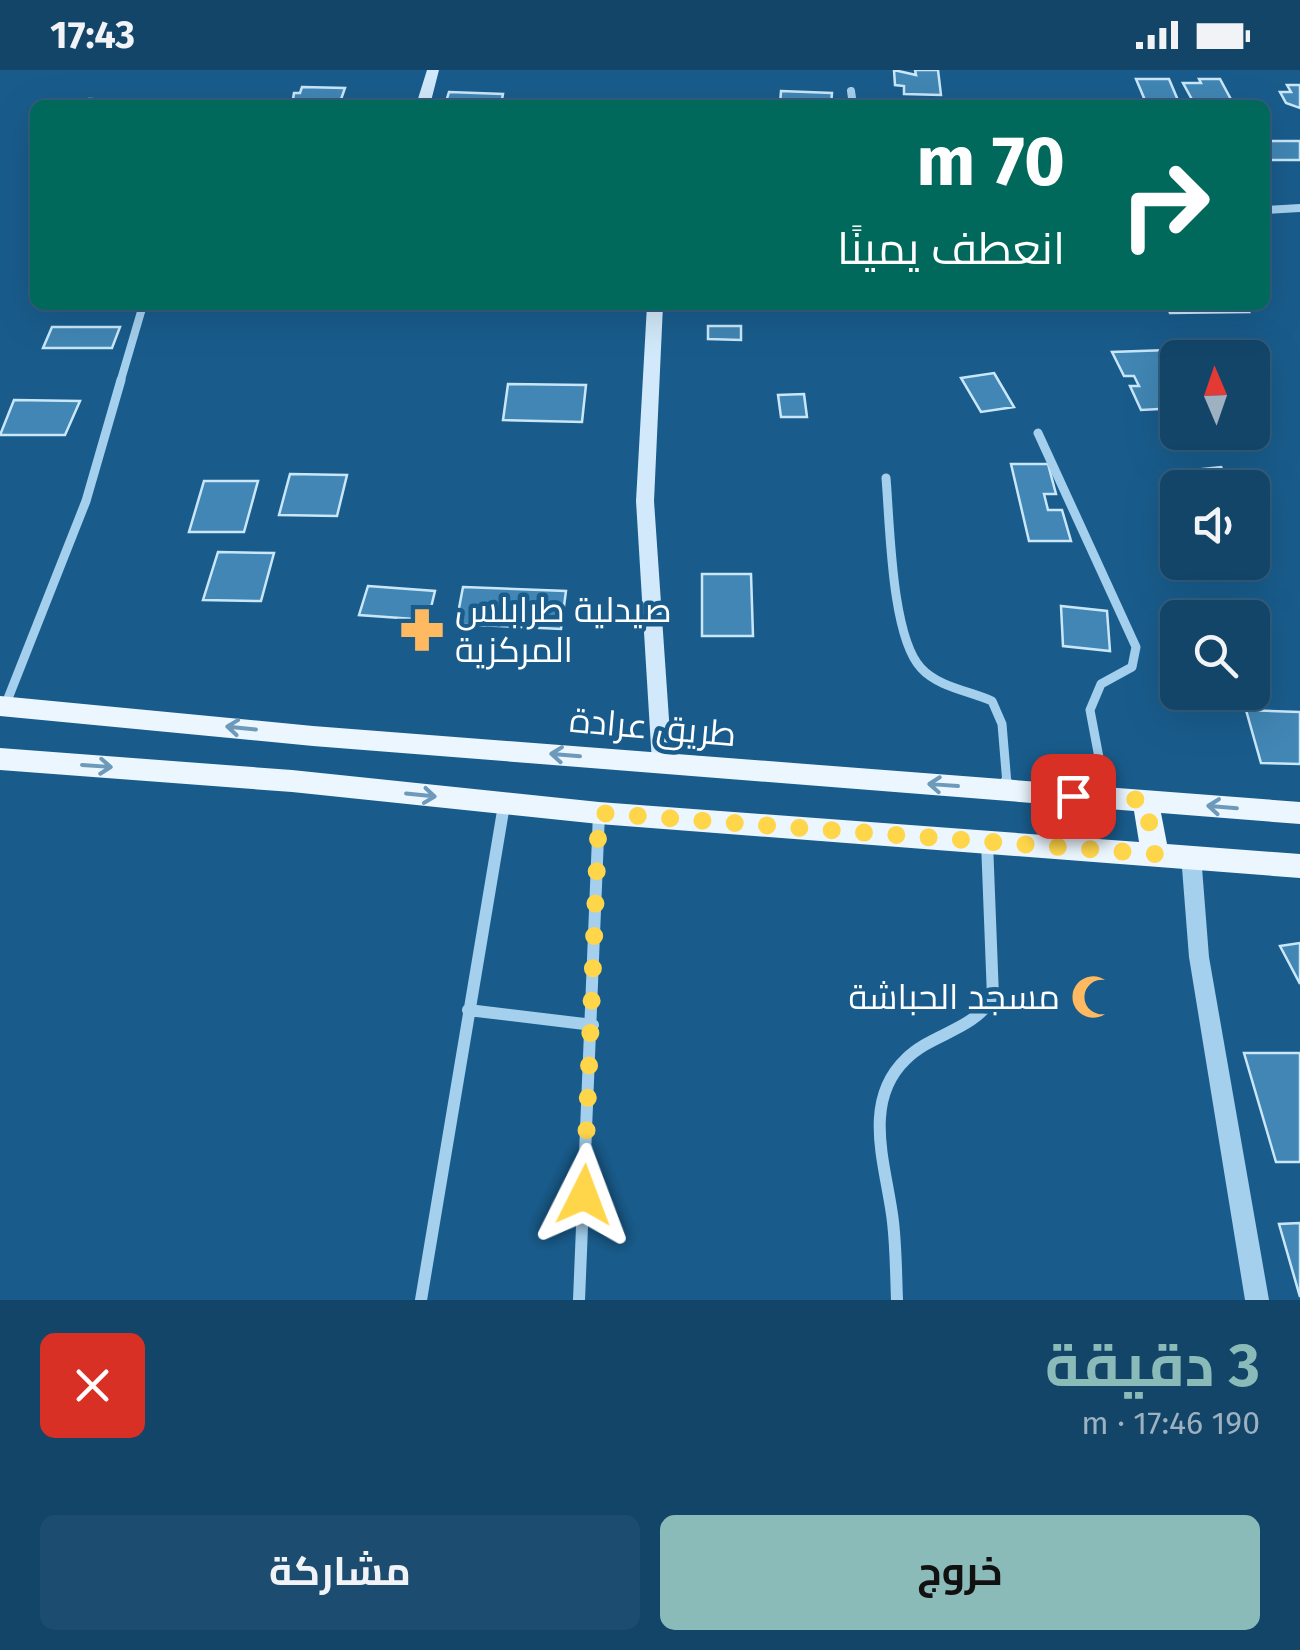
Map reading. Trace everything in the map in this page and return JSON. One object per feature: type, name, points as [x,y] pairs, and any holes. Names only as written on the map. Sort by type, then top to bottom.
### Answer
[{"type":"main road","points":[[424,100],[433,70]]},
{"type":"main road","points":[[655,310],[644,501],[662,763]]},
{"type":"main road","name":"طريق عرادة","points":[[3,706],[1300,813]]},
{"type":"main road","points":[[0,759],[292,781],[599,813],[1300,866]]},
{"type":"main road","points":[[1145,800],[1155,854]]},
{"type":"street","points":[[851,91],[852,100]]},
{"type":"street","points":[[1270,210],[1300,208]]},
{"type":"street","points":[[3,706],[86,501],[142,310]]},
{"type":"street","points":[[1038,434],[1136,647],[1132,666],[1101,684],[1090,710],[1106,798]]},
{"type":"street","points":[[886,478],[900,615],[911,653],[921,668],[937,678],[992,701],[1002,724],[1006,791]]},
{"type":"street","points":[[420,1300],[504,804]]},
{"type":"street","points":[[579,1300],[599,813]]},
{"type":"street","points":[[897,1300],[892,1211],[876,1127],[880,1101],[886,1080],[897,1064],[922,1045],[974,1021],[988,1008],[993,996],[987,841]]},
{"type":"street","points":[[1191,855],[1200,957],[1257,1300]]},
{"type":"street","points":[[468,1010],[592,1025]]},
{"type":"building","points":[[894,70],[916,75],[915,70],[938,70],[941,95],[904,94],[904,86],[895,85]]},
{"type":"building","points":[[1136,79],[1169,79],[1178,100],[1145,100]]},
{"type":"building","points":[[1199,79],[1220,79],[1231,100],[1192,100],[1183,83],[1201,83]]},
{"type":"building","points":[[1287,85],[1300,85],[1300,108],[1286,103],[1280,92],[1291,92]]},
{"type":"building","points":[[302,87],[345,88],[341,100],[293,100],[294,93],[300,93]]},
{"type":"building","points":[[781,91],[832,93],[831,100],[780,100]]},
{"type":"building","points":[[449,92],[503,94],[502,100],[447,100]]},
{"type":"building","points":[[1270,141],[1300,141],[1300,160],[1270,160]]},
{"type":"building","points":[[1169,310],[1249,312],[1170,313]]},
{"type":"building","points":[[708,326],[741,326],[741,340],[708,339]]},
{"type":"building","points":[[52,327],[120,327],[112,348],[43,348]]},
{"type":"building","points":[[1160,350],[1160,409],[1141,410],[1130,386],[1139,386],[1134,376],[1124,376],[1112,352]]},
{"type":"building","points":[[994,373],[1014,407],[981,412],[961,378]]},
{"type":"building","points":[[508,384],[586,385],[582,422],[503,420]]},
{"type":"building","points":[[804,394],[807,417],[781,417],[778,395]]},
{"type":"building","points":[[14,400],[80,401],[65,435],[0,435]]},
{"type":"building","points":[[1011,464],[1048,464],[1056,494],[1044,494],[1048,510],[1062,510],[1071,541],[1029,541]]},
{"type":"building","points":[[290,474],[347,475],[337,516],[279,515]]},
{"type":"building","points":[[204,481],[258,481],[244,532],[189,532]]},
{"type":"building","points":[[218,552],[274,553],[261,601],[203,600]]},
{"type":"building","points":[[702,574],[751,574],[753,636],[702,636]]},
{"type":"building","points":[[368,586],[435,591],[428,620],[359,615]]},
{"type":"building","points":[[463,587],[566,591],[561,629],[456,624]]},
{"type":"building","points":[[1061,606],[1107,611],[1110,651],[1063,646]]},
{"type":"building","points":[[1246,710],[1300,712],[1300,764],[1261,763]]},
{"type":"building","points":[[1300,943],[1300,984],[1280,946]]},
{"type":"building","points":[[1244,1053],[1300,1053],[1300,1162],[1276,1162]]},
{"type":"building","points":[[1300,1223],[1300,1297],[1279,1224]]},
{"type":"place","name":"صيدلية طرابلس المركزية","points":[[422,630]]},
{"type":"place","name":"مسجد الحباشة","points":[[1093,997]]},
{"type":"route","points":[[584,1195],[599,813],[1155,854],[1145,800],[1073,796]]}]
